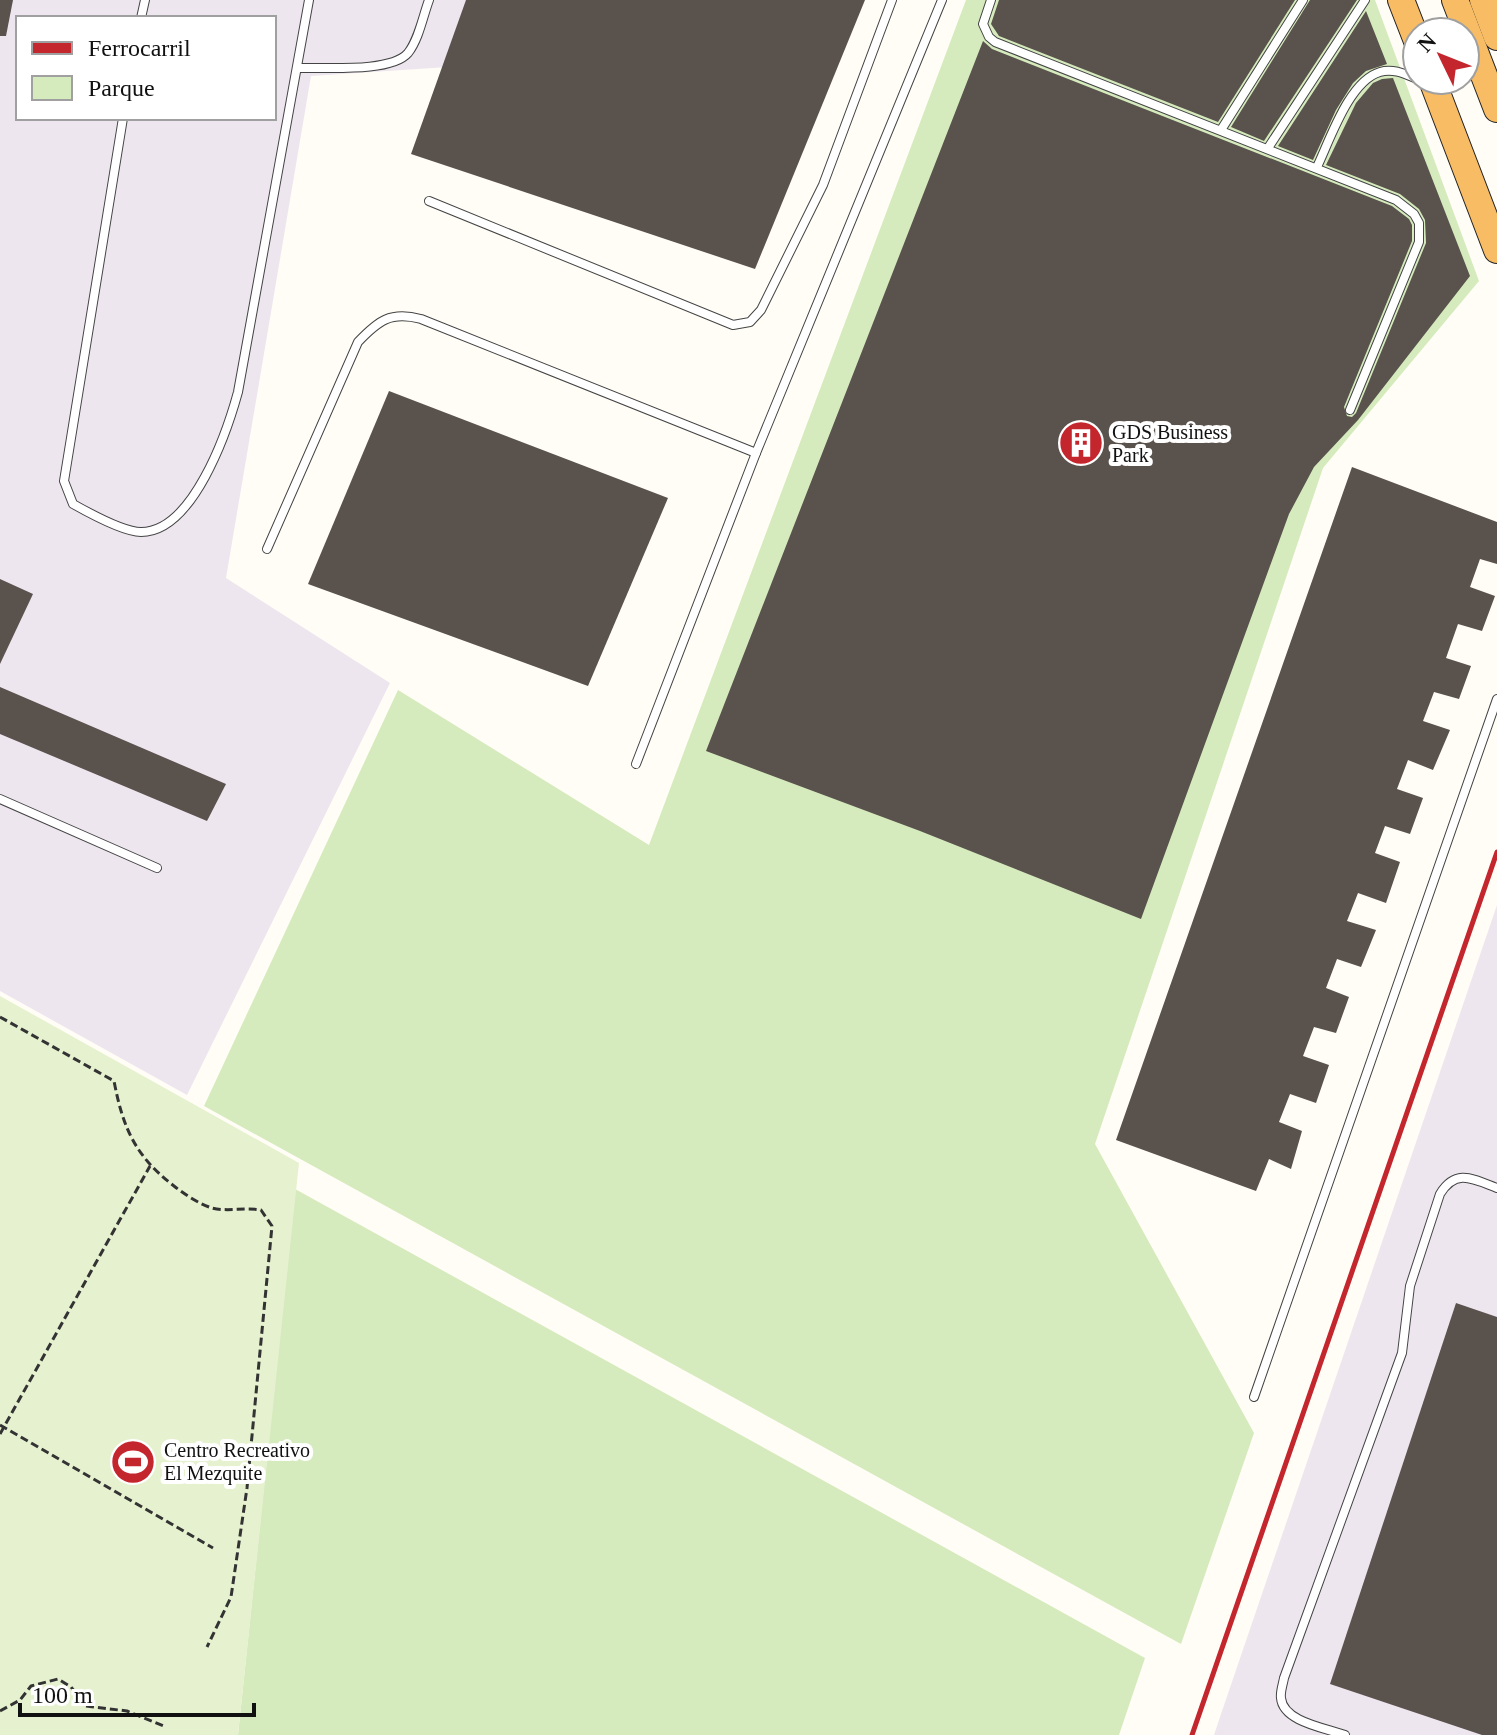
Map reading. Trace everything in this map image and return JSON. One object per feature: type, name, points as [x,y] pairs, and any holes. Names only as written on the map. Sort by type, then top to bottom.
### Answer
[{"type":"highway","points":[[1455,0],[1497,109]]},
{"type":"highway","points":[[1483,0],[1497,37]]},
{"type":"highway","points":[[1432,96],[1497,250]]},
{"type":"lane","points":[[123,120],[64,481],[73,504],[139,533],[168,522],[194,494],[217,454],[230,420],[238,392],[309,0]]},
{"type":"lane","points":[[298,68],[385,65],[400,60],[411,48],[429,0]]},
{"type":"lane","points":[[429,201],[733,325],[743,325],[761,310],[823,185],[892,0]]},
{"type":"lane","points":[[636,764],[756,453],[942,0]]},
{"type":"lane","points":[[991,0],[983,24],[995,42],[1317,167],[1396,200],[1414,214],[1421,232],[1350,410]]},
{"type":"lane","points":[[1221,130],[1303,0]]},
{"type":"lane","points":[[1268,148],[1365,0]]},
{"type":"lane","points":[[1317,167],[1360,85],[1369,77],[1391,71],[1401,74]]},
{"type":"lane","points":[[267,549],[358,342],[373,326],[395,315],[421,319],[756,453]]},
{"type":"lane","points":[[1254,1397],[1497,699]]},
{"type":"lane","points":[[0,799],[157,868]]},
{"type":"lane","points":[[1345,1735],[1297,1718],[1285,1710],[1280,1697],[1284,1678],[1402,1353],[1410,1286],[1440,1194],[1446,1184],[1456,1178],[1468,1177],[1497,1188]]},
{"type":"path","points":[[0,1017],[114,1081],[121,1116],[134,1144],[150,1166],[180,1191],[209,1207],[261,1210],[272,1226],[247,1488],[231,1597],[207,1647]]},
{"type":"path","points":[[0,1434],[150,1166]]},
{"type":"path","points":[[2,1426],[213,1548]]},
{"type":"path","points":[[0,1711],[20,1700],[31,1686],[58,1679],[71,1687],[86,1706],[127,1711],[164,1726]]},
{"type":"shaded area","points":[[0,0],[473,0],[448,67],[311,76],[226,578],[390,683],[187,1095],[0,991]]},
{"type":"shaded area","points":[[1497,905],[1497,1735],[1214,1735],[1220,1717]]},
{"type":"green space","points":[[966,0],[1375,0],[1401,70],[1401,96],[1411,96],[1479,281],[1323,468],[1095,1144],[1254,1433],[1181,1644],[204,1106],[398,690],[649,845]]},
{"type":"green space","name":"Centro Recreativo El Mezquite","points":[[0,996],[299,1163],[238,1735],[0,1735]]},
{"type":"green space","points":[[295,1189],[1145,1658],[1119,1735],[238,1735]]},
{"type":"building","points":[[0,0],[13,0],[6,36],[0,36]]},
{"type":"building","points":[[466,0],[865,0],[755,269],[411,154]]},
{"type":"building","points":[[999,0],[1295,0],[1218,122],[999,36],[991,24]]},
{"type":"building","points":[[1310,0],[1357,0],[1264,141],[1231,127]]},
{"type":"building","points":[[1366,11],[1387,64],[1366,71],[1353,83],[1336,110],[1313,160],[1278,146]]},
{"type":"building","name":"GDS Business Park","points":[[983,41],[992,49],[1392,206],[1409,219],[1412,241],[1344,407],[1347,416],[1352,417],[1356,413],[1426,243],[1425,220],[1419,209],[1400,194],[1326,165],[1356,103],[1373,83],[1393,78],[1470,276],[1358,420],[1314,467],[1289,514],[1141,919],[920,831],[706,751]]},
{"type":"building","points":[[389,391],[668,498],[588,686],[308,584]]},
{"type":"building","points":[[1352,467],[1497,522],[1497,564],[1480,559],[1470,587],[1495,596],[1482,631],[1458,624],[1446,658],[1471,666],[1459,699],[1434,692],[1423,721],[1450,730],[1433,770],[1408,760],[1397,789],[1423,798],[1410,834],[1385,826],[1375,853],[1400,862],[1386,903],[1358,893],[1347,921],[1376,930],[1361,967],[1337,959],[1326,988],[1349,997],[1336,1033],[1314,1027],[1303,1056],[1329,1065],[1316,1103],[1290,1094],[1279,1122],[1302,1131],[1291,1169],[1269,1159],[1256,1191],[1116,1140]]},
{"type":"building","points":[[0,579],[33,594],[0,664]]},
{"type":"building","points":[[0,687],[226,784],[207,821],[0,734]]},
{"type":"building","points":[[1456,1303],[1497,1317],[1497,1735],[1482,1735],[1330,1684]]},
{"type":"railway","points":[[1192,1735],[1497,852]]},
{"type":"place","name":"GDS Business Park","points":[[1081,443]]},
{"type":"place","name":"Centro Recreativo El Mezquite","points":[[133,1462]]}]
